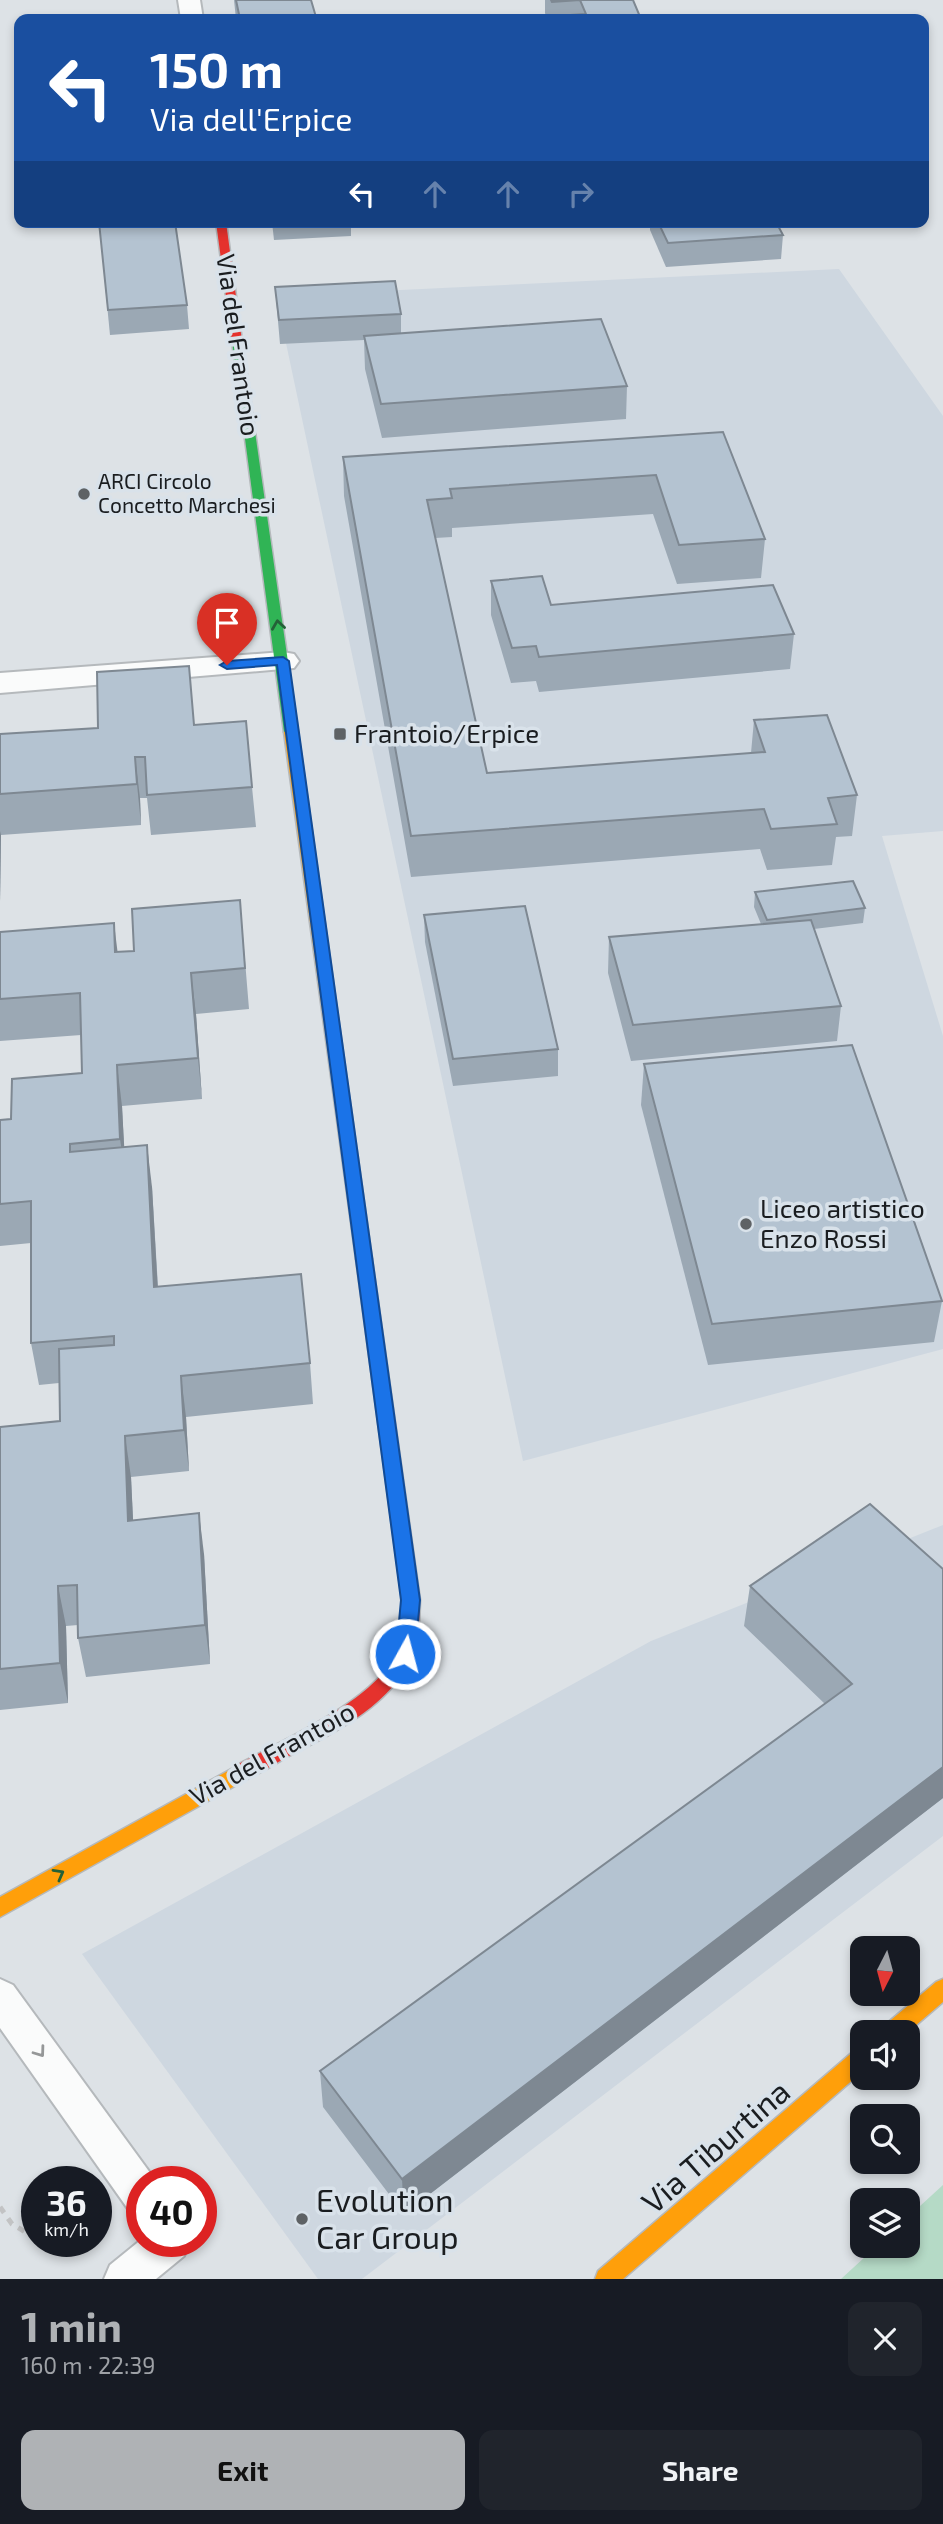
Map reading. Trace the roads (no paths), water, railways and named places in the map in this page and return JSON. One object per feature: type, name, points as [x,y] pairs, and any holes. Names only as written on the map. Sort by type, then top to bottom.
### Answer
[{"type":"street","name":"Via del Frantoio","points":[[0,1908],[365,1702],[391,1680],[405,1654],[411,1600],[222,228]]},
{"type":"street","points":[[0,683],[283,661]]},
{"type":"street","points":[[906,2020],[943,1989]]},
{"type":"street","name":"Via Tiburtina","points":[[606,2279],[850,2068]]},
{"type":"lane","points":[[0,1997],[126,2173]]},
{"type":"lane","points":[[124,2279],[151,2257]]},
{"type":"place","name":"ARCI Circolo Concetto Marchesi","points":[[84,494]]},
{"type":"place","name":"Frantoio/Erpice","points":[[340,734]]},
{"type":"place","name":"Liceo artistico Enzo Rossi","points":[[746,1224]]},
{"type":"place","name":"Evolution Car Group","points":[[302,2219]]}]
